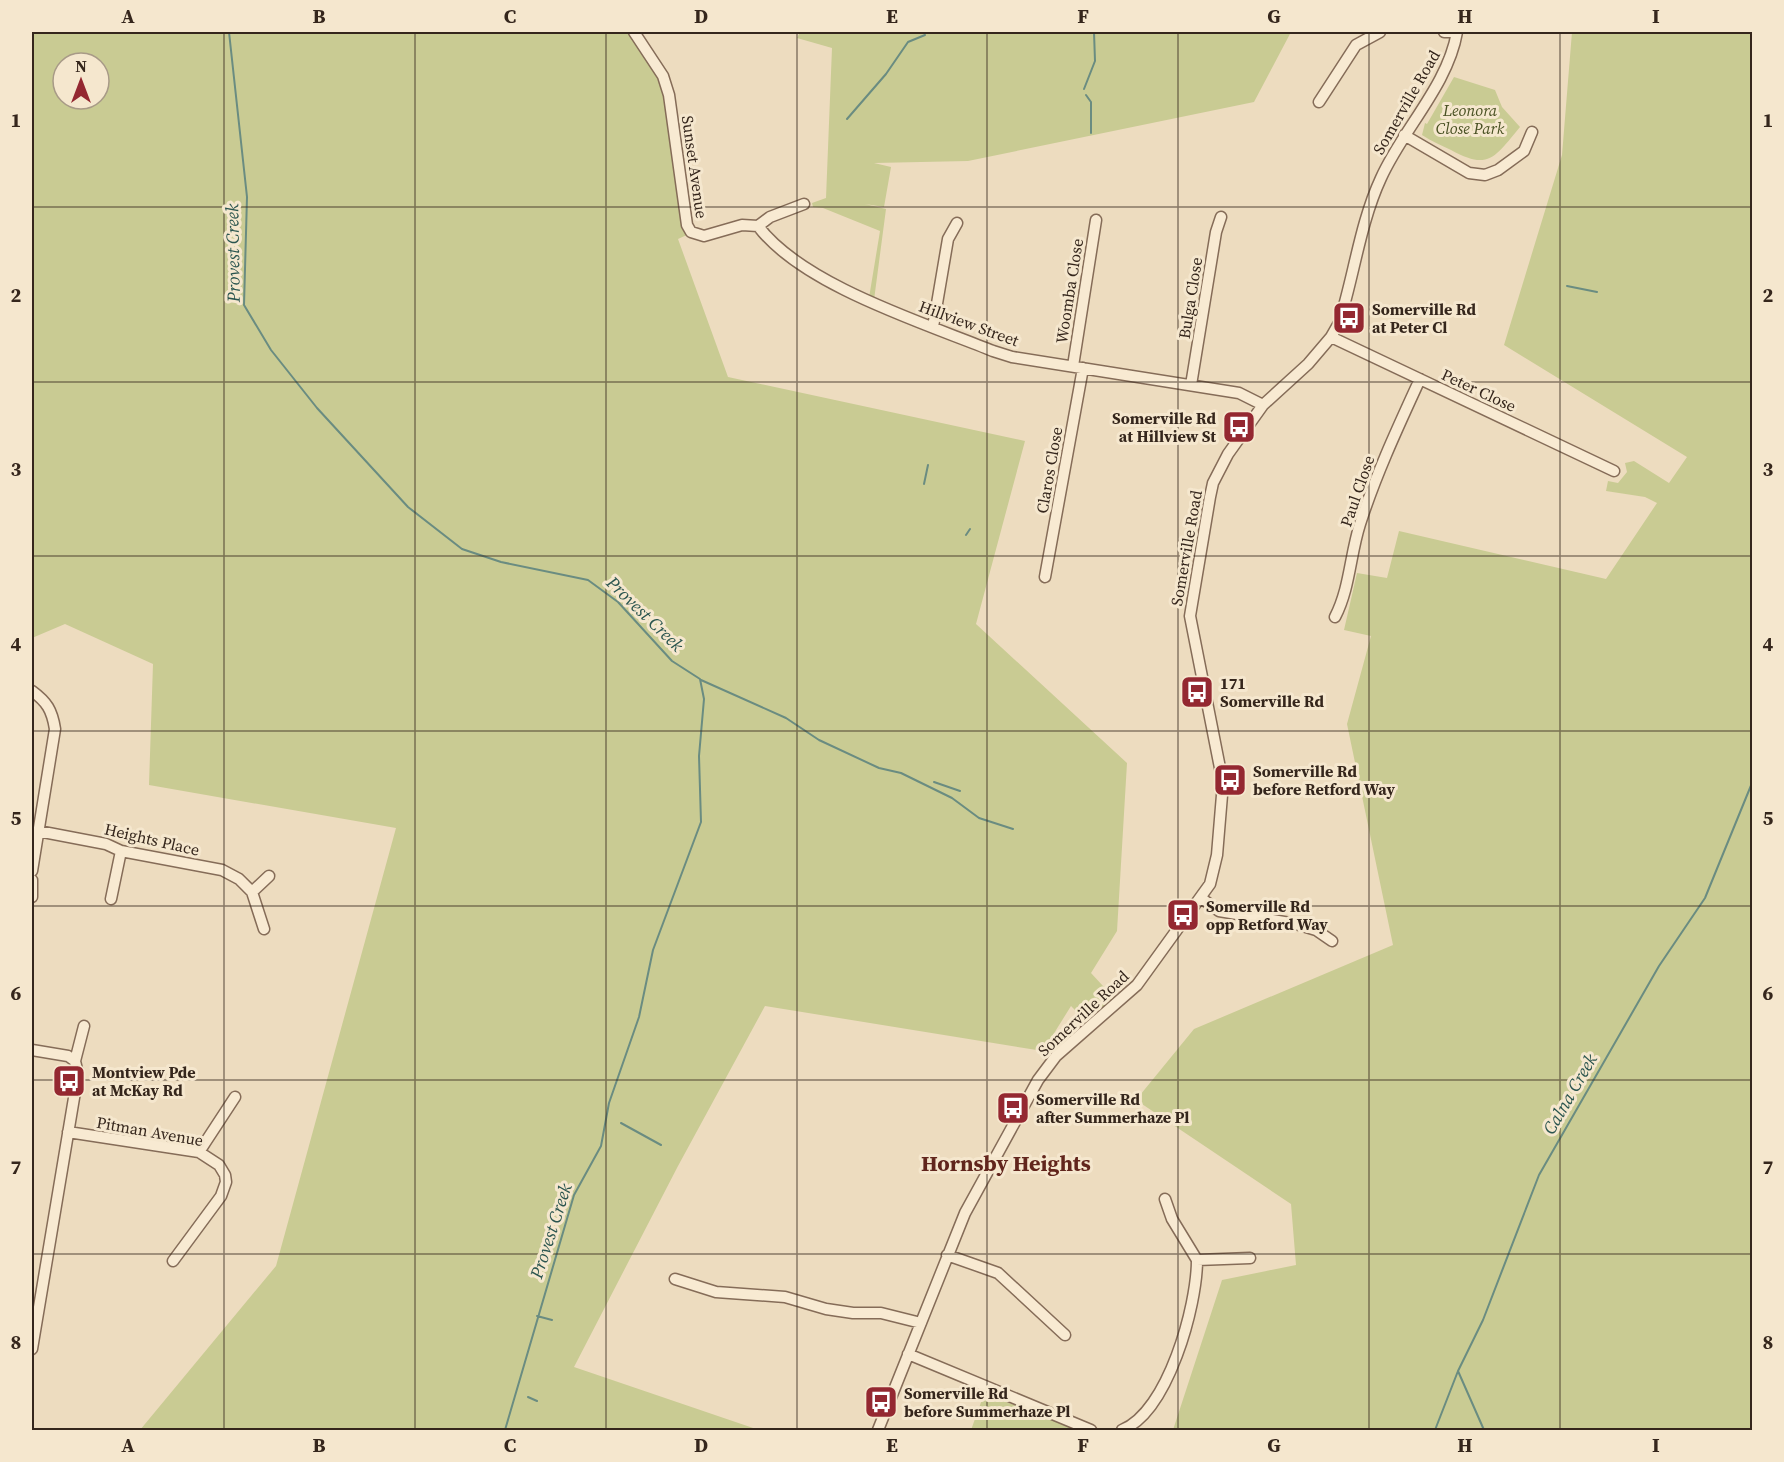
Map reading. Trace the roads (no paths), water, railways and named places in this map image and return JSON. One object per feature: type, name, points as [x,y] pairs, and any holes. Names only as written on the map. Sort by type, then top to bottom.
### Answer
[{"type":"street","name":"Sunset Avenue","points":[[634,32],[663,76],[669,95],[687,225],[691,232],[704,236],[742,225],[758,226],[770,217],[804,204]]},
{"type":"street","points":[[1319,102],[1356,45],[1380,32]]},
{"type":"street","points":[[1444,32],[1457,32]]},
{"type":"street","name":"Somerville Road","points":[[878,1431],[965,1213],[1046,1068],[1071,1041],[1137,985],[1210,884],[1216,862],[1223,783],[1191,632],[1191,600],[1213,483],[1228,454],[1263,405],[1308,364],[1331,337],[1347,297],[1376,188],[1444,68],[1457,32]]},
{"type":"street","points":[[1404,135],[1469,173],[1485,175],[1498,170],[1524,151],[1532,132]]},
{"type":"street","name":"Bulga Close","points":[[1191,385],[1216,232],[1221,217]]},
{"type":"street","name":"Woomba Close","points":[[1078,367],[1096,220]]},
{"type":"street","points":[[933,327],[948,239],[957,223]]},
{"type":"street","name":"Hillview Street","points":[[758,226],[766,236],[810,272],[933,327],[1012,357],[1239,393],[1263,405]]},
{"type":"street","name":"Peter Close","points":[[1331,337],[1614,471]]},
{"type":"street","name":"Claros Close","points":[[1045,577],[1078,367]]},
{"type":"street","name":"Paul Close","points":[[1335,617],[1344,600],[1359,527],[1377,475],[1420,379]]},
{"type":"street","points":[[32,691],[45,700],[52,714],[55,729],[32,871]]},
{"type":"street","name":"Heights Place","points":[[38,831],[106,844],[121,851],[222,870],[239,879],[252,892]]},
{"type":"street","points":[[111,899],[121,851]]},
{"type":"street","points":[[264,929],[252,892],[269,876]]},
{"type":"street","points":[[32,880],[32,897]]},
{"type":"street","points":[[1201,898],[1219,911],[1296,924],[1316,930],[1332,941]]},
{"type":"street","points":[[32,1349],[36,1299],[78,1074],[75,1061],[84,1026]]},
{"type":"street","points":[[32,1050],[68,1056],[75,1061]]},
{"type":"street","points":[[199,1152],[235,1097]]},
{"type":"street","name":"Pitman Avenue","points":[[68,1132],[199,1152],[219,1166],[225,1175],[226,1182],[221,1196],[173,1261]]},
{"type":"street","points":[[1122,1431],[1139,1421],[1149,1408],[1176,1359],[1185,1336],[1197,1260],[1172,1219],[1165,1199]]},
{"type":"street","points":[[947,1255],[998,1273],[1065,1335]]},
{"type":"street","points":[[1197,1260],[1250,1258]]},
{"type":"street","points":[[675,1280],[716,1292],[785,1297],[826,1309],[891,1315],[921,1323]]},
{"type":"street","points":[[908,1354],[1091,1431]]},
{"type":"waterway","name":"Provest Creek","points":[[229,32],[247,197],[244,305],[271,350],[317,408],[408,507],[462,549],[501,562],[588,580],[618,602],[672,661],[700,679],[704,699],[699,756],[701,822],[653,950],[639,1017],[609,1103],[601,1146],[574,1195],[505,1430]]},
{"type":"waterway","points":[[1084,89],[1095,61],[1094,32]]},
{"type":"waterway","points":[[847,119],[886,74],[908,42],[925,35]]},
{"type":"waterway","points":[[1086,95],[1091,102],[1091,133]]},
{"type":"waterway","points":[[1567,286],[1597,292]]},
{"type":"waterway","points":[[924,484],[928,465]]},
{"type":"waterway","points":[[966,535],[970,529]]},
{"type":"waterway","points":[[701,680],[786,718],[819,740],[879,768],[901,773],[952,798],[979,818],[1013,829]]},
{"type":"waterway","points":[[934,782],[960,791]]},
{"type":"waterway","name":"Calna Creek","points":[[1435,1430],[1458,1371],[1483,1320],[1539,1175],[1659,966],[1705,898],[1752,783]]},
{"type":"waterway","points":[[621,1123],[661,1145]]},
{"type":"waterway","points":[[537,1316],[552,1320]]},
{"type":"waterway","points":[[1458,1371],[1484,1430]]},
{"type":"waterway","points":[[528,1397],[537,1401]]},
{"type":"place","name":"Somerville Rd at Peter Cl","points":[[1349,318]]},
{"type":"place","name":"Somerville Rd at Hillview St","points":[[1239,427]]},
{"type":"place","name":"171 Somerville Rd","points":[[1197,692]]},
{"type":"place","name":"Somerville Rd before Retford Way","points":[[1230,780]]},
{"type":"place","name":"Somerville Rd opp Retford Way","points":[[1183,915]]},
{"type":"place","name":"Montview Pde at McKay Rd","points":[[69,1081]]},
{"type":"place","name":"Somerville Rd after Summerhaze Pl","points":[[1013,1108]]},
{"type":"place","name":"Somerville Rd before Summerhaze Pl","points":[[881,1402]]},
{"type":"district","name":"Hornsby Heights","points":[[1006,1163]]},
{"type":"park label","name":"Leonora Close Park","points":[[1470,119]]}]
